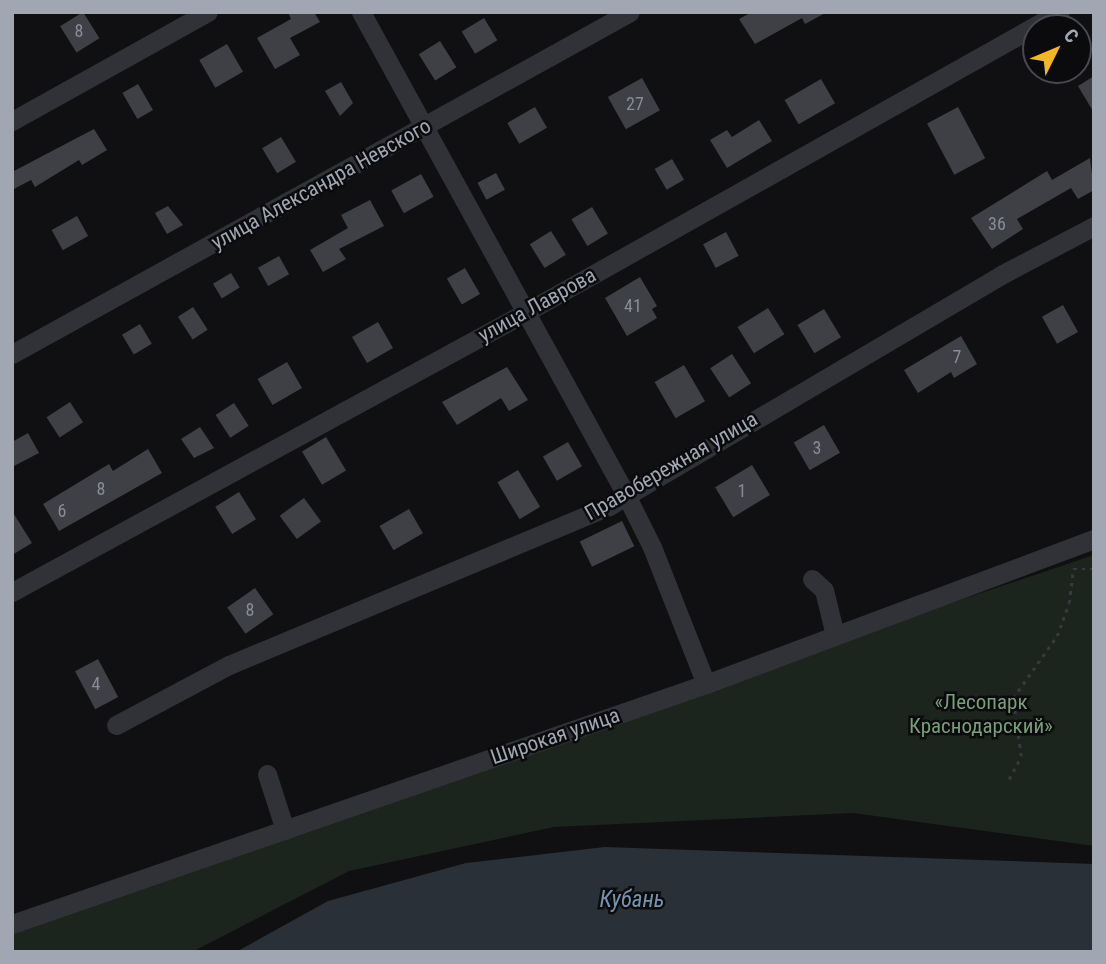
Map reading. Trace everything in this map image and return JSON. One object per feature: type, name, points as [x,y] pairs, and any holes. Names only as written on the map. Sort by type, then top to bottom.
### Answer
[{"type":"street","points":[[12,121],[208,12]]},
{"type":"street","points":[[361,12],[528,311],[625,493],[652,547],[706,684]]},
{"type":"street","name":"улица Александра Невского","points":[[12,354],[630,12]]},
{"type":"street","name":"улица Лаврова","points":[[12,592],[528,311],[1060,12]]},
{"type":"street","name":"Правобережная улица","points":[[116,725],[229,665],[418,589],[609,506],[625,493],[1094,226]]},
{"type":"street","name":"Широкая улица","points":[[12,924],[706,684],[1094,539]]},
{"type":"street","points":[[813,579],[824,590],[835,635]]},
{"type":"street","points":[[267,774],[285,830]]},
{"type":"path","points":[[1009,779],[1021,756],[1013,698],[1057,636],[1069,603],[1073,569],[1094,569]]},
{"type":"green space","name":"«Лесопарк Краснодарский»","points":[[1094,555],[1094,846],[853,813],[554,827],[349,871],[192,952],[12,952],[12,918]]},
{"type":"water","name":"Кубань","points":[[605,847],[1094,864],[1094,952],[236,952],[328,901],[466,863]]},
{"type":"building","points":[[83,12],[99,38],[77,53],[60,26]]},
{"type":"building","points":[[288,12],[314,12],[320,22],[290,38],[300,55],[275,69],[257,38],[291,19]]},
{"type":"building","points":[[752,12],[827,12],[805,24],[802,18],[755,44],[739,19]]},
{"type":"building","points":[[484,18],[497,40],[475,54],[462,31]]},
{"type":"building","points":[[440,41],[456,67],[435,81],[419,54]]},
{"type":"building","points":[[227,44],[243,72],[215,88],[199,60]]},
{"type":"building","points":[[1094,76],[1094,113],[1078,86],[1092,84]]},
{"type":"building","points":[[642,78],[660,110],[626,129],[608,97]]},
{"type":"building","points":[[821,79],[835,103],[799,124],[785,100]]},
{"type":"building","points":[[341,82],[353,103],[340,116],[325,91]]},
{"type":"building","points":[[138,84],[153,110],[137,119],[122,93]]},
{"type":"building","points":[[535,107],[547,128],[519,144],[507,123]]},
{"type":"building","points":[[958,107],[985,158],[954,175],[927,123]]},
{"type":"building","points":[[759,120],[772,141],[727,168],[710,140],[727,130],[732,137]]},
{"type":"building","points":[[94,129],[107,150],[82,165],[79,160],[35,187],[31,180],[12,190],[12,172]]},
{"type":"building","points":[[281,137],[296,162],[277,173],[262,148]]},
{"type":"building","points":[[1090,158],[1094,190],[1078,199],[1071,188],[1017,219],[1023,229],[992,249],[971,218],[1047,171],[1052,180]]},
{"type":"building","points":[[672,159],[684,180],[667,190],[655,169]]},
{"type":"building","points":[[496,173],[505,190],[486,200],[477,183]]},
{"type":"building","points":[[421,174],[434,197],[404,213],[391,190]]},
{"type":"building","points":[[370,200],[384,226],[339,249],[346,259],[323,272],[310,250],[348,228],[341,215]]},
{"type":"building","points":[[168,206],[183,225],[167,234],[155,213]]},
{"type":"building","points":[[592,207],[608,234],[587,246],[571,219]]},
{"type":"building","points":[[77,216],[88,236],[63,250],[52,230]]},
{"type":"building","points":[[551,231],[566,255],[545,268],[530,244]]},
{"type":"building","points":[[726,232],[739,256],[716,268],[703,244]]},
{"type":"building","points":[[279,256],[289,274],[268,286],[258,268]]},
{"type":"building","points":[[465,268],[480,294],[462,304],[447,278]]},
{"type":"building","points":[[231,273],[240,288],[222,298],[213,284]]},
{"type":"building","points":[[640,277],[657,306],[652,309],[657,318],[627,336],[605,298]]},
{"type":"building","points":[[1063,305],[1078,332],[1057,344],[1042,317]]},
{"type":"building","points":[[193,307],[208,330],[193,339],[178,317]]},
{"type":"building","points":[[768,308],[784,334],[754,353],[737,327]]},
{"type":"building","points":[[824,309],[841,337],[814,353],[797,325]]},
{"type":"building","points":[[378,322],[393,348],[367,363],[352,337]]},
{"type":"building","points":[[140,324],[152,344],[134,355],[122,335]]},
{"type":"building","points":[[961,336],[977,364],[954,378],[951,372],[918,393],[904,370]]},
{"type":"building","points":[[732,354],[751,383],[729,398],[710,368]]},
{"type":"building","points":[[287,362],[302,388],[273,405],[258,379]]},
{"type":"building","points":[[684,365],[705,401],[676,418],[655,382]]},
{"type":"building","points":[[507,367],[528,400],[509,411],[501,398],[457,425],[442,402]]},
{"type":"building","points":[[70,402],[83,422],[60,437],[47,417]]},
{"type":"building","points":[[234,403],[249,426],[230,438],[216,415]]},
{"type":"building","points":[[824,425],[840,453],[810,470],[794,443]]},
{"type":"building","points":[[200,427],[214,448],[194,458],[181,439]]},
{"type":"building","points":[[28,433],[39,453],[12,467],[12,442]]},
{"type":"building","points":[[326,437],[346,470],[322,485],[302,451]]},
{"type":"building","points":[[568,442],[582,466],[557,481],[543,456]]},
{"type":"building","points":[[148,449],[162,473],[59,531],[43,504],[109,464],[113,471]]},
{"type":"building","points":[[752,465],[770,495],[733,517],[715,487]]},
{"type":"building","points":[[518,470],[540,507],[520,519],[497,482]]},
{"type":"building","points":[[239,492],[256,519],[232,534],[215,507]]},
{"type":"building","points":[[304,498],[321,521],[297,539],[280,516]]},
{"type":"building","points":[[409,509],[423,533],[394,550],[380,526]]},
{"type":"building","points":[[12,511],[32,543],[12,555]]},
{"type":"building","points":[[622,521],[634,546],[592,567],[580,542]]},
{"type":"building","points":[[255,588],[273,614],[246,634],[227,608]]},
{"type":"building","points":[[98,659],[118,697],[95,709],[75,671]]}]
